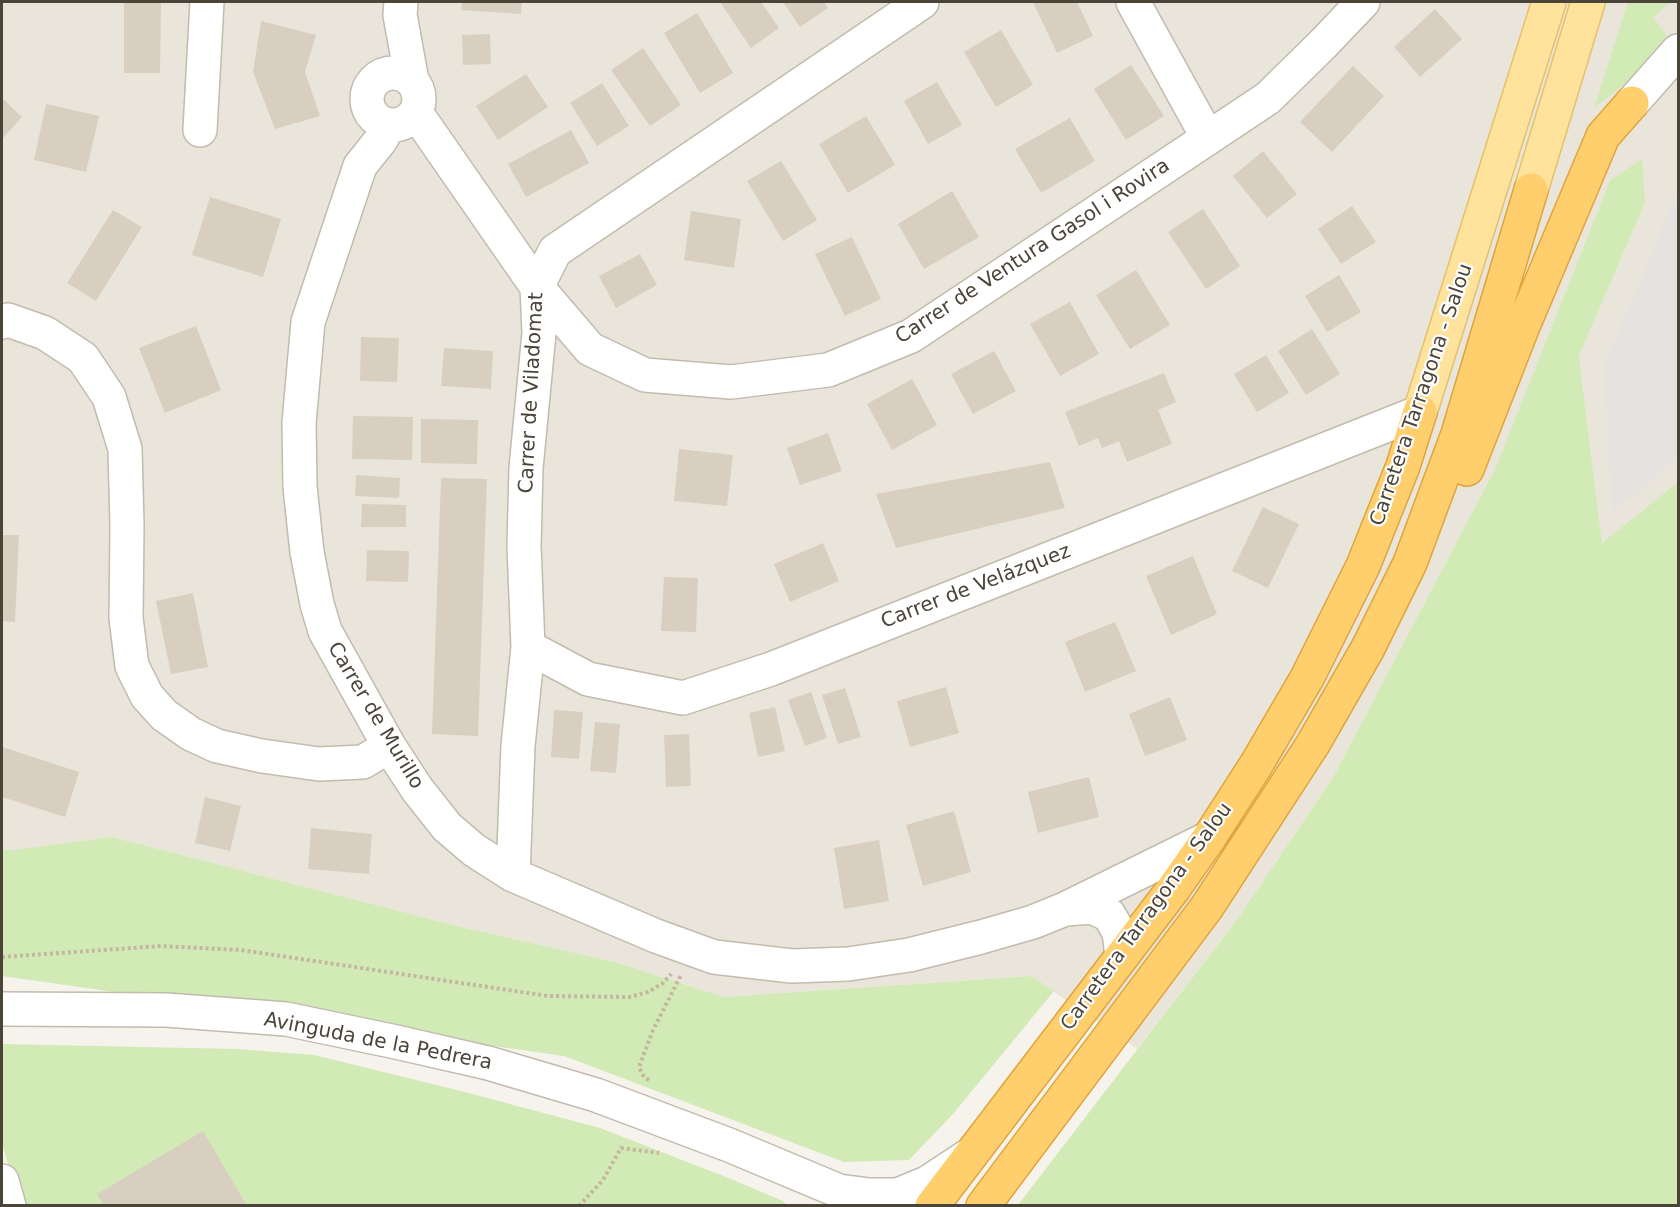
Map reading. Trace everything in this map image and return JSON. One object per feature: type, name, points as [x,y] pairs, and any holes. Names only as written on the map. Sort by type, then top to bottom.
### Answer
[{"type":"highway","points":[[1368,648],[1424,569],[1604,136],[1632,103]]},
{"type":"highway","name":"Carretera Tarragona - Salou","points":[[983,1206],[1206,907],[1313,744],[1368,648],[1410,563],[1458,434],[1531,190]]},
{"type":"highway","name":"Carretera Tarragona - Salou","points":[[932,1206],[1174,888],[1256,765],[1306,678],[1363,566],[1403,466],[1420,412]]},
{"type":"main road","name":"Carretera Tarragona - Salou","points":[[1420,412],[1549,2]]},
{"type":"main road","name":"Carretera Tarragona - Salou","points":[[1531,190],[1588,2]]},
{"type":"street","points":[[200,130],[207,2]]},
{"type":"street","name":"Carrer de Viladomat","points":[[513,875],[518,746],[528,647],[524,546],[525,490],[539,333],[537,287],[555,251],[922,2]]},
{"type":"street","points":[[1133,2],[1208,138]]},
{"type":"street","name":"Carrer de Ventura Gasol i Rovira","points":[[391,117],[421,120],[537,287],[590,349],[645,375],[731,381],[828,370],[911,336],[1268,98],[1363,2]]},
{"type":"street","points":[[398,78],[400,8]]},
{"type":"street","points":[[1632,103],[1678,51]]},
{"type":"street","points":[[398,78],[419,94],[417,109],[391,117],[366,103],[370,86],[398,78]]},
{"type":"street","name":"Carrer de Murillo","points":[[391,117],[356,151],[360,166],[308,322],[299,423],[300,487],[307,552],[316,604],[325,631],[389,746],[417,789],[447,827],[474,850],[513,875],[656,936],[714,957],[792,966],[848,964],[909,955],[1033,922],[1065,909],[1209,838]]},
{"type":"street","points":[[2,322],[8,320],[45,333],[83,358],[109,397],[124,449],[127,525],[126,618],[132,666],[147,696],[164,715],[191,734],[217,746],[262,756],[319,764],[363,762],[389,746]]},
{"type":"street","name":"Carrer de Velázquez","points":[[528,647],[588,679],[683,698],[771,669],[1420,412]]},
{"type":"street","name":"Carrer de Murillo","points":[[1065,909],[1092,907],[1109,915],[1119,932],[1122,956]]},
{"type":"street","name":"Avinguda de la Pedrera","points":[[2,1009],[166,1010],[286,1019],[396,1042],[488,1063],[596,1095],[839,1191],[869,1195],[898,1195],[927,1183],[970,1155]]},
{"type":"street","name":"Avinguda de la Pedrera","points":[[740,1150],[788,1179],[823,1206]]},
{"type":"street","points":[[2,1181],[9,1206]]},
{"type":"path","points":[[2,957],[161,946],[241,950],[548,996],[629,997],[648,992],[663,983],[694,950]]},
{"type":"path","points":[[654,1083],[644,1077],[639,1067],[653,1030],[694,950]]},
{"type":"path","points":[[579,1206],[603,1180],[621,1148],[665,1154]]},
{"type":"shaded area","points":[[2,2],[1678,2],[1678,482],[1602,544],[1579,356],[1645,203],[1610,180],[1495,469],[1332,779],[1238,918],[1137,1049],[1031,976],[724,997],[615,962],[457,926],[112,837],[13,850],[2,849]]},
{"type":"shaded area","points":[[1678,190],[1678,458],[1612,513],[1604,367]]},
{"type":"green space","points":[[1628,2],[1671,2],[1653,17],[1666,35],[1665,48],[1653,61],[1594,108]]},
{"type":"green space","points":[[1642,159],[1645,203],[1579,356],[1602,543],[1678,482],[1678,1205],[1018,1205],[1238,918],[1332,779],[1495,469],[1610,180]]},
{"type":"green space","points":[[112,837],[457,926],[615,962],[724,997],[1031,976],[1054,991],[953,1114],[909,1160],[844,1162],[564,1056],[2,976],[2,849],[13,850]]},
{"type":"green space","points":[[2,1044],[237,1049],[314,1055],[600,1128],[731,1179],[783,1201],[787,1205],[20,1205],[2,1143]]},
{"type":"building","points":[[124,2],[161,2],[160,73],[124,73]]},
{"type":"building","points":[[462,2],[522,2],[521,14],[461,10]]},
{"type":"building","points":[[720,2],[761,2],[779,28],[751,48]]},
{"type":"building","points":[[783,2],[824,2],[828,8],[800,27]]},
{"type":"building","points":[[1033,2],[1077,2],[1093,36],[1057,53]]},
{"type":"building","points":[[1435,9],[1462,39],[1420,77],[1394,47]]},
{"type":"building","points":[[697,13],[733,73],[700,93],[664,33]]},
{"type":"building","points":[[261,21],[316,35],[305,72],[320,116],[275,129],[253,72]]},
{"type":"building","points":[[1001,30],[1033,85],[996,107],[964,52]]},
{"type":"building","points":[[490,34],[491,64],[463,65],[462,35]]},
{"type":"building","points":[[643,48],[681,105],[650,126],[611,70]]},
{"type":"building","points":[[1131,65],[1164,116],[1126,140],[1094,89]]},
{"type":"building","points":[[1353,66],[1384,96],[1332,152],[1300,122]]},
{"type":"building","points":[[526,74],[548,107],[498,140],[476,106]]},
{"type":"building","points":[[937,82],[962,125],[928,144],[904,101]]},
{"type":"building","points":[[602,83],[629,126],[597,146],[570,103]]},
{"type":"building","points":[[2,98],[22,117],[2,139]]},
{"type":"building","points":[[46,104],[99,116],[86,172],[34,160]]},
{"type":"building","points":[[866,116],[895,165],[848,193],[819,144]]},
{"type":"building","points":[[1070,118],[1095,161],[1041,193],[1015,149]]},
{"type":"building","points":[[571,130],[589,163],[526,197],[508,164]]},
{"type":"building","points":[[1263,151],[1297,194],[1267,218],[1233,176]]},
{"type":"building","points":[[781,161],[817,220],[783,241],[747,181]]},
{"type":"building","points":[[952,191],[979,237],[924,269],[898,224]]},
{"type":"building","points":[[210,197],[281,219],[263,277],[192,255]]},
{"type":"building","points":[[1352,206],[1376,242],[1341,264],[1318,229]]},
{"type":"building","points":[[1203,209],[1240,266],[1206,289],[1168,232]]},
{"type":"building","points":[[113,210],[142,227],[96,301],[67,283]]},
{"type":"building","points":[[691,211],[741,219],[734,268],[684,260]]},
{"type":"building","points":[[852,237],[881,299],[845,316],[815,254]]},
{"type":"building","points":[[640,254],[657,285],[616,308],[599,276]]},
{"type":"building","points":[[1136,270],[1170,325],[1130,349],[1096,295]]},
{"type":"building","points":[[1339,275],[1361,312],[1327,332],[1305,296]]},
{"type":"building","points":[[1070,302],[1099,354],[1060,376],[1030,324]]},
{"type":"building","points":[[196,326],[221,390],[165,413],[139,348]]},
{"type":"building","points":[[1312,329],[1340,374],[1306,395],[1278,351]]},
{"type":"building","points":[[361,337],[399,338],[397,382],[360,381]]},
{"type":"building","points":[[444,348],[493,351],[491,389],[441,386]]},
{"type":"building","points":[[994,351],[1016,391],[973,414],[951,374]]},
{"type":"building","points":[[1266,355],[1289,393],[1257,412],[1234,374]]},
{"type":"building","points":[[1164,373],[1176,402],[1158,410],[1172,444],[1127,462],[1119,441],[1102,448],[1098,438],[1079,446],[1065,412]]},
{"type":"building","points":[[912,379],[937,425],[892,450],[867,404]]},
{"type":"building","points":[[353,416],[413,417],[412,460],[352,459]]},
{"type":"building","points":[[421,419],[478,420],[477,464],[421,463]]},
{"type":"building","points":[[828,433],[842,471],[800,485],[787,448]]},
{"type":"building","points":[[679,449],[733,455],[727,506],[674,501]]},
{"type":"building","points":[[1050,462],[1065,508],[896,548],[876,494]]},
{"type":"building","points":[[356,475],[400,478],[399,498],[355,496]]},
{"type":"building","points":[[441,478],[487,479],[478,736],[432,734]]},
{"type":"building","points":[[362,504],[406,505],[406,527],[361,527]]},
{"type":"building","points":[[1263,507],[1299,524],[1268,588],[1232,571]]},
{"type":"building","points":[[2,535],[19,535],[15,622],[2,621]]},
{"type":"building","points":[[823,543],[839,581],[790,602],[774,564]]},
{"type":"building","points":[[367,550],[409,551],[408,582],[366,581]]},
{"type":"building","points":[[1193,556],[1217,614],[1171,635],[1146,576]]},
{"type":"building","points":[[664,577],[698,578],[696,632],[661,631]]},
{"type":"building","points":[[193,593],[208,667],[171,674],[156,601]]},
{"type":"building","points":[[1115,622],[1136,671],[1085,692],[1065,642]]},
{"type":"building","points":[[946,687],[959,733],[910,747],[897,701]]},
{"type":"building","points":[[845,688],[861,737],[838,744],[822,695]]},
{"type":"building","points":[[811,692],[827,738],[805,746],[788,700]]},
{"type":"building","points":[[1170,697],[1187,740],[1145,756],[1129,714]]},
{"type":"building","points":[[775,707],[785,751],[758,757],[749,713]]},
{"type":"building","points":[[554,710],[583,712],[579,759],[551,757]]},
{"type":"building","points":[[595,722],[620,724],[616,773],[590,771]]},
{"type":"building","points":[[689,734],[691,786],[666,787],[664,735]]},
{"type":"building","points":[[2,747],[79,772],[65,817],[2,797]]},
{"type":"building","points":[[1089,777],[1099,817],[1038,833],[1028,792]]},
{"type":"building","points":[[205,797],[241,806],[230,851],[195,843]]},
{"type":"building","points":[[954,811],[971,872],[923,886],[906,825]]},
{"type":"building","points":[[311,828],[372,834],[369,874],[308,869]]},
{"type":"building","points":[[879,840],[889,901],[844,909],[834,848]]},
{"type":"building","points":[[203,1131],[247,1206],[104,1206],[97,1194]]}]
